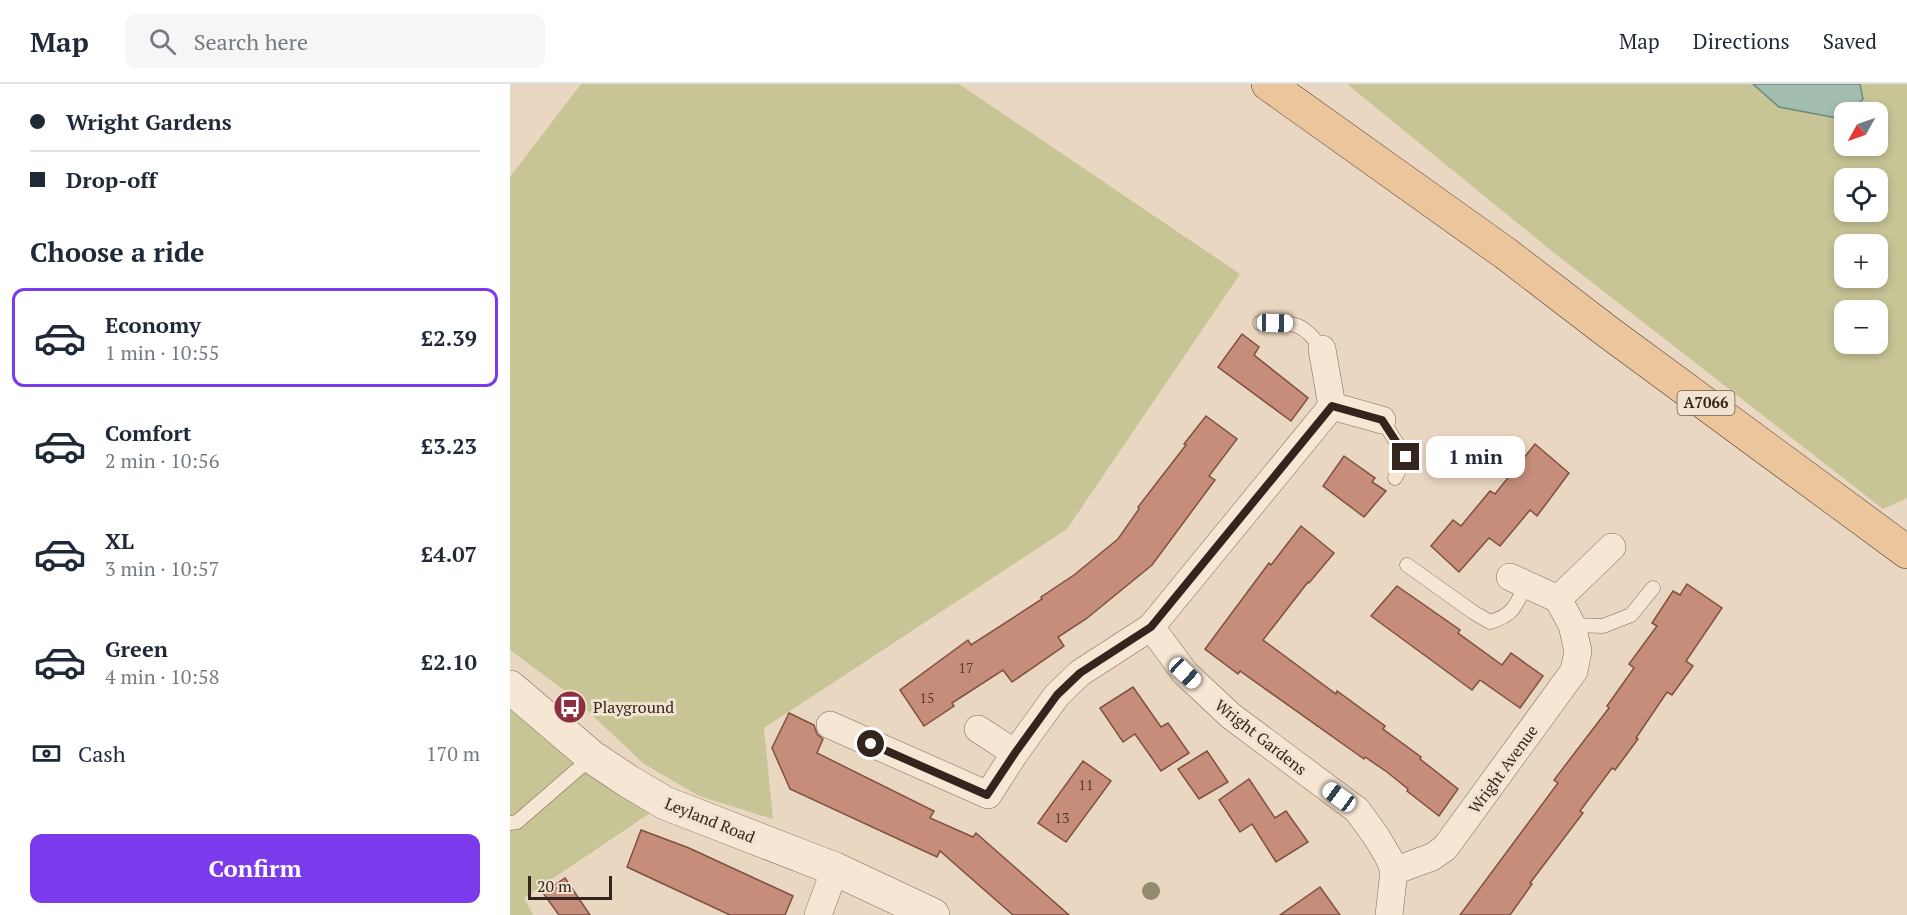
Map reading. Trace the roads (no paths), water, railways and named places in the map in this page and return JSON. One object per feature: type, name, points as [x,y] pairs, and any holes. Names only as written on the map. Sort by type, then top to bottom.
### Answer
[{"type":"main road","name":"A7066","points":[[1268,84],[1505,253],[1608,332],[1907,552]]},
{"type":"main road","name":"A7066","points":[[1306,84],[1505,253]]},
{"type":"street","points":[[830,725],[987,795],[1057,695],[1080,673],[1151,627],[1332,406],[1322,349]]},
{"type":"street","points":[[1332,406],[1382,420]]},
{"type":"street","points":[[1518,580],[1558,599],[1612,547]]},
{"type":"street","name":"Wright Avenue","points":[[1394,871],[1432,857],[1445,848],[1574,671],[1578,651],[1572,625],[1558,599]]},
{"type":"street","name":"Wright Gardens","points":[[1151,627],[1185,673],[1231,716],[1357,810],[1381,843],[1394,871]]},
{"type":"street","name":"Leyland Road","points":[[510,687],[592,756],[628,781],[665,802],[835,869],[933,915]]},
{"type":"street","points":[[978,729],[1015,753]]},
{"type":"street","points":[[818,915],[835,869]]},
{"type":"street","points":[[1389,915],[1394,871]]},
{"type":"lane","points":[[1260,323],[1291,323],[1309,331],[1322,349]]},
{"type":"lane","points":[[1382,420],[1406,457],[1395,478]]},
{"type":"lane","points":[[1407,565],[1490,622],[1504,618],[1515,607],[1518,580]]},
{"type":"lane","points":[[1572,625],[1603,626],[1631,615],[1653,588]]},
{"type":"lane","points":[[510,823],[517,822],[592,756]]},
{"type":"place","name":"Playground","points":[[570,707]]}]
